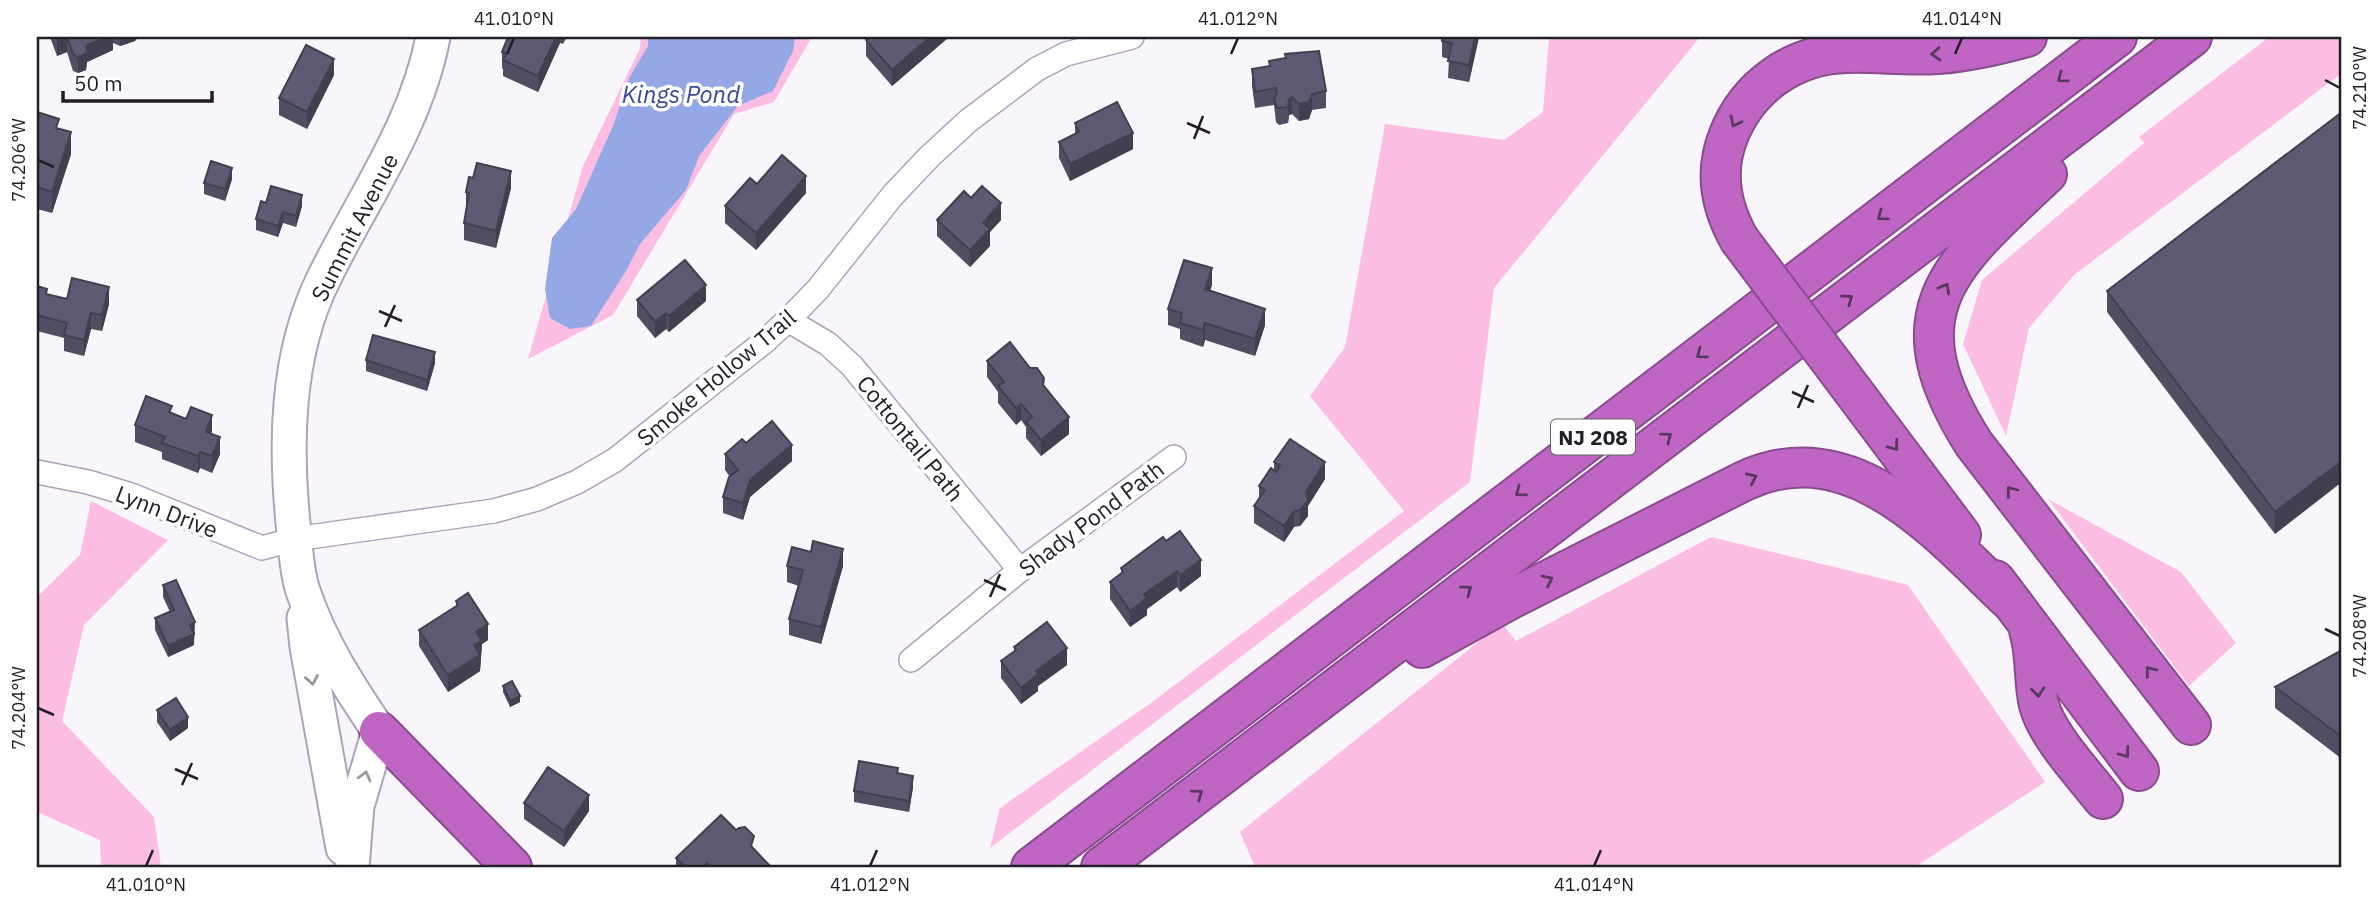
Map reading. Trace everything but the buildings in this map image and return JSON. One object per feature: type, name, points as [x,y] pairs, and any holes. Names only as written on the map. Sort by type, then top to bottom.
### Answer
[{"type":"highway","points":[[2027,37],[1989,47],[1940,54],[1846,53],[1821,56],[1800,62],[1779,73],[1760,87],[1745,105],[1725,144],[1721,166],[1723,207],[1739,239],[2139,771]]},
{"type":"highway","name":"NJ 208","points":[[1028,867],[2117,37]]},
{"type":"highway","name":"NJ 208","points":[[1101,867],[2192,37]]},
{"type":"highway","points":[[2191,725],[1975,444],[1946,396],[1933,346],[1933,323],[1938,301],[1947,282],[2003,216],[2054,167],[2206,37]]},
{"type":"highway","points":[[1276,735],[1509,600],[1756,475],[1800,466],[1832,469],[1872,486],[1925,522],[2018,613],[2036,659],[2040,706],[2055,736],[2103,799]]},
{"type":"highway","points":[[379,731],[512,867]]},
{"type":"highway","points":[[1107,867],[1143,835]]},
{"type":"street","name":"Summit Avenue","points":[[350,867],[334,805],[307,647],[288,458],[294,378],[305,328],[322,282],[361,206],[397,145],[416,98],[433,37]]},
{"type":"street","name":"Smoke Hollow Trail","points":[[295,539],[494,511],[537,499],[577,482],[615,460],[788,320],[818,289],[893,195],[968,121],[1037,69],[1075,51],[1132,37]]},
{"type":"street","name":"Cottontail Path","points":[[788,320],[828,344],[852,366],[1020,570]]},
{"type":"street","name":"Shady Pond Path","points":[[911,660],[1020,570],[1174,457]]},
{"type":"street","name":"Lynn Drive","points":[[37,472],[88,482],[131,495],[262,548],[295,539]]},
{"type":"street","name":"Summit Avenue","points":[[302,588],[317,628],[346,683],[379,731],[357,806],[350,867]]},
{"type":"shaded area","name":"Kings Pond","points":[[641,37],[812,37],[774,102],[734,114],[613,315],[528,359],[583,166],[640,48]]},
{"type":"shaded area","points":[[1549,37],[1700,37],[1494,288],[1470,482],[990,848],[1000,808],[1155,700],[1404,511],[1310,396],[1345,347],[1385,124],[1504,140],[1543,112]]},
{"type":"shaded area","points":[[2269,37],[2342,37],[2342,73],[2074,275],[2029,328],[2006,436],[1963,344],[1982,280],[2144,143],[2139,137]]},
{"type":"shaded area","points":[[2048,499],[2181,572],[2236,643],[2189,686]]},
{"type":"shaded area","points":[[91,501],[168,540],[84,625],[62,721],[154,817],[161,867],[101,867],[100,840],[37,812],[37,597],[80,555]]},
{"type":"shaded area","points":[[1711,537],[1908,585],[2045,782],[1915,867],[1255,867],[1240,832],[1502,623],[1516,641]]},
{"type":"water","name":"Kings Pond","points":[[648,37],[795,37],[793,51],[773,91],[738,106],[699,156],[686,190],[640,244],[591,326],[570,329],[550,318],[545,289],[552,238],[576,209],[613,126],[629,78],[648,46]]}]
